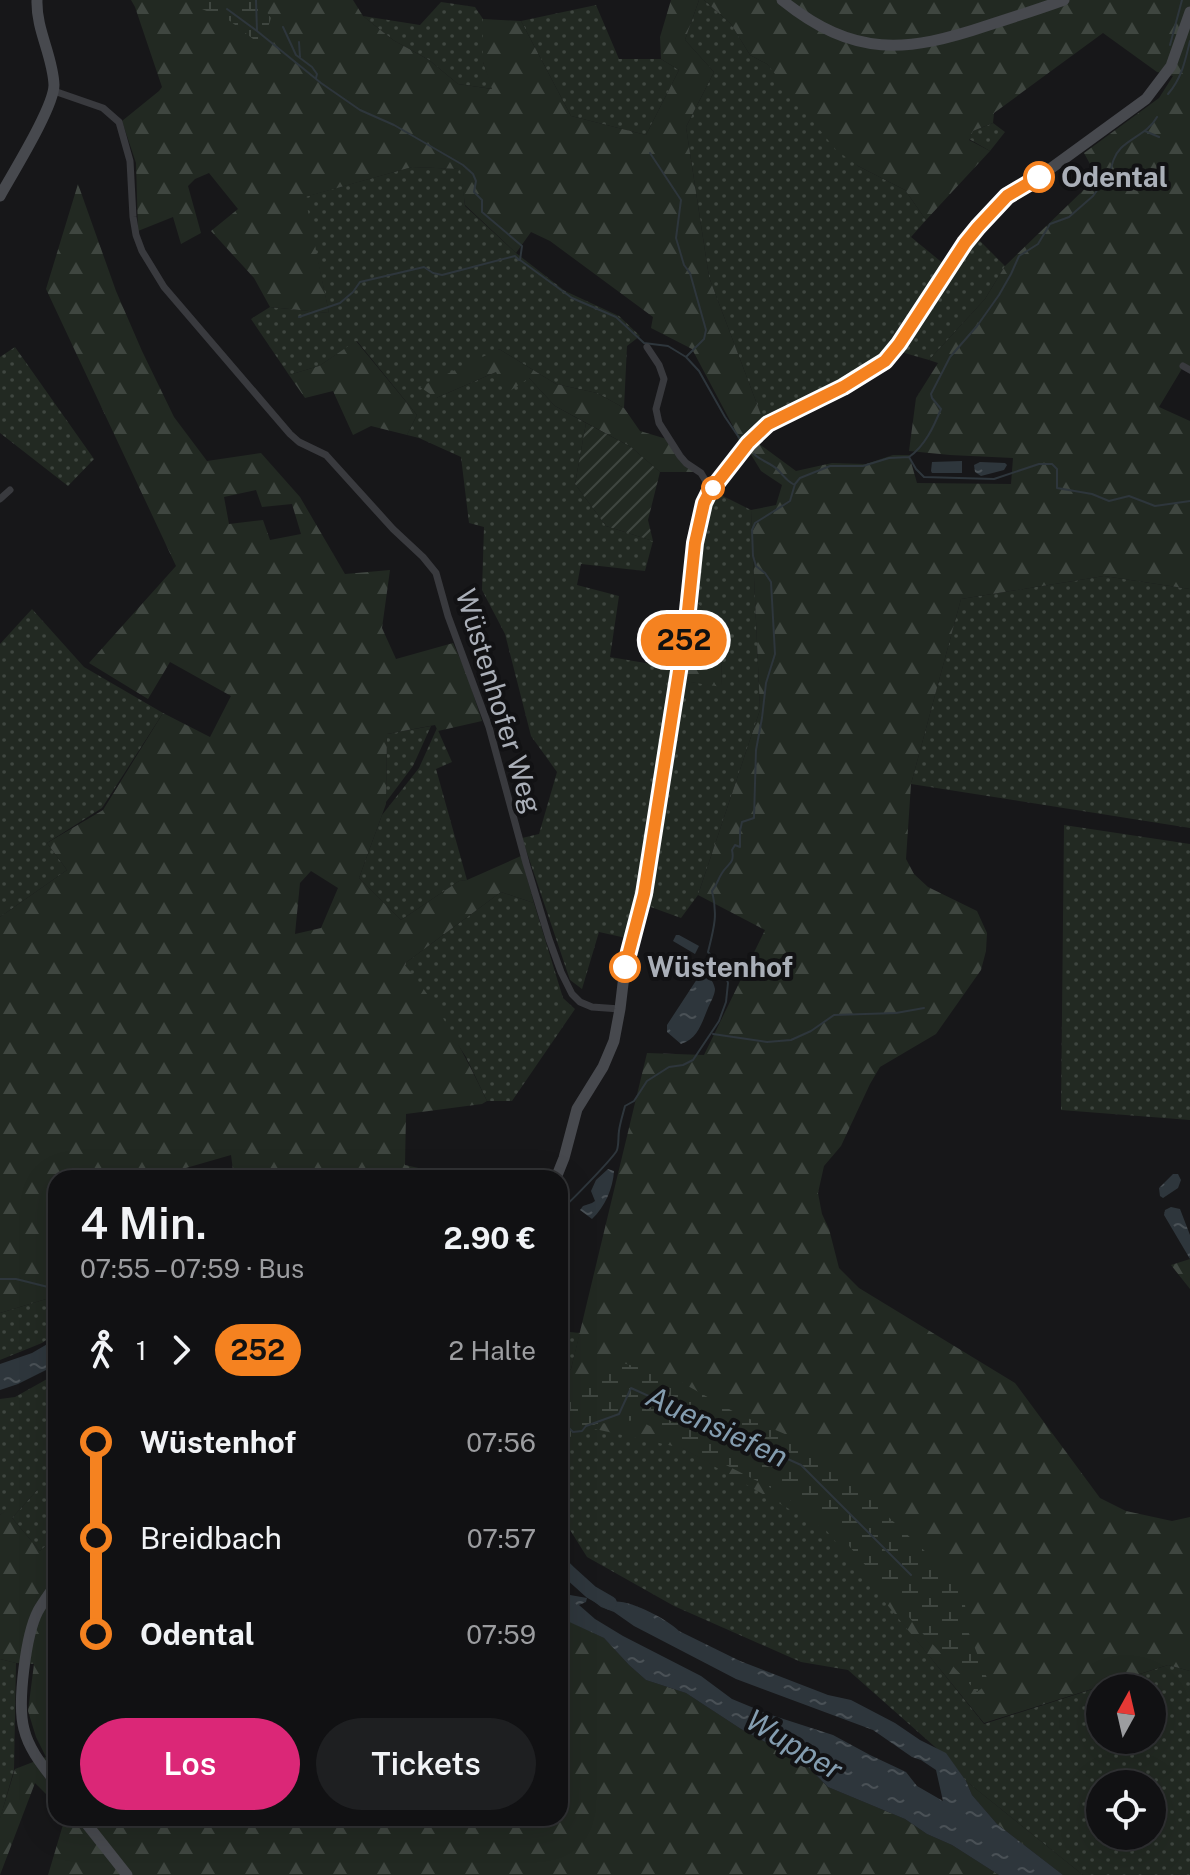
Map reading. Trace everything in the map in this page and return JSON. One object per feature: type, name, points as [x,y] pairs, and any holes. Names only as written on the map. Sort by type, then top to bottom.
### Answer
[{"type":"main road","points":[[0,196],[54,91],[37,0]]},
{"type":"main road","points":[[782,0],[828,31],[883,46],[934,42],[1064,0]]},
{"type":"main road","points":[[559,1170],[577,1109],[610,1053],[620,1009],[625,967],[644,894],[687,620],[695,543],[704,503],[711,490],[748,443],[768,424],[843,387],[890,356],[965,243],[999,203],[1064,160],[1146,99],[1171,66],[1190,12]]},
{"type":"main road","points":[[48,1596],[38,1611],[30,1635],[22,1712],[23,1728],[34,1755],[48,1773]]},
{"type":"main road","points":[[88,1826],[127,1875]]},
{"type":"street","name":"Wüstenhofer Weg","points":[[54,91],[103,108],[119,122],[131,166],[135,229],[142,251],[164,287],[290,434],[326,455],[436,573],[448,616],[489,727],[529,875],[561,972],[572,994],[580,1002],[592,1007],[620,1009]]},
{"type":"street","points":[[647,347],[664,379],[656,409],[659,423],[680,456],[701,473],[711,490]]},
{"type":"street","points":[[0,499],[10,490]]},
{"type":"green space","points":[[131,0],[353,0],[363,16],[393,40],[429,60],[458,84],[492,89],[483,62],[483,19],[521,21],[571,116],[646,135],[679,70],[661,59],[660,37],[671,0],[699,0],[685,40],[714,72],[686,127],[709,277],[763,420],[740,445],[692,349],[651,328],[653,317],[550,241],[531,232],[516,253],[465,205],[460,169],[412,167],[305,197],[329,313],[270,307],[254,278],[211,231],[238,209],[209,173],[188,186],[201,233],[181,244],[173,217],[138,231],[136,163],[122,121],[162,87]]},
{"type":"green space","points":[[195,0],[258,0],[271,18],[262,46],[230,21],[202,9]]},
{"type":"green space","points":[[699,0],[704,0],[731,24],[750,55],[767,64],[858,166],[905,190],[926,220],[911,237],[945,265],[876,361],[763,420],[709,277],[686,127],[714,72],[685,40]]},
{"type":"green space","points":[[704,0],[1190,0],[1190,370],[1183,367],[1159,407],[1190,421],[1190,589],[1104,576],[961,599],[911,784],[906,859],[914,874],[928,887],[977,911],[987,933],[986,951],[981,970],[936,1034],[880,1067],[841,1146],[824,1166],[818,1193],[839,1268],[859,1288],[1015,1383],[1100,1498],[1126,1511],[1172,1521],[1190,1517],[1190,1671],[1168,1665],[1139,1674],[1086,1674],[1086,1691],[984,1723],[826,1530],[682,1448],[595,1429],[568,1443],[568,1370],[571,1369],[647,1053],[704,1055],[765,930],[698,895],[760,710],[751,510],[776,505],[782,485],[761,471],[747,448],[755,441],[796,471],[832,463],[866,464],[893,455],[909,455],[917,483],[1011,484],[1013,458],[909,451],[916,398],[938,363],[929,360],[985,299],[1005,266],[1097,177],[1084,153],[1159,98],[1173,76],[1157,72],[1103,33],[994,113],[993,123],[973,131],[969,140],[990,151],[926,220],[905,190],[858,166],[836,150],[767,64],[750,55],[731,24]]},
{"type":"green space","points":[[441,2],[475,7],[483,19],[483,62],[493,89],[458,84],[429,60],[393,40],[363,16],[420,25]]},
{"type":"green space","points":[[596,5],[619,59],[661,59],[679,70],[646,135],[571,116],[521,21]]},
{"type":"green space","points":[[993,123],[1005,132],[990,151],[969,139],[973,131]]},
{"type":"green space","points":[[412,167],[461,169],[465,206],[516,253],[565,291],[619,316],[640,336],[627,346],[624,408],[597,393],[556,384],[499,349],[436,398],[496,372],[529,378],[555,406],[586,423],[575,484],[606,526],[653,541],[645,571],[581,564],[577,585],[619,596],[610,657],[675,668],[636,901],[626,938],[599,932],[582,989],[570,980],[522,838],[539,834],[557,772],[531,736],[505,634],[482,590],[484,527],[469,523],[461,457],[407,435],[417,415],[357,341],[319,366],[289,375],[251,319],[270,307],[329,313],[304,197]]},
{"type":"green space","points":[[78,184],[116,291],[142,351],[174,417],[207,461],[261,453],[300,497],[345,574],[390,570],[382,628],[396,659],[453,643],[466,672],[482,721],[438,731],[435,725],[387,734],[386,804],[359,878],[401,920],[459,881],[521,856],[534,903],[501,892],[404,964],[450,1030],[487,1101],[406,1114],[405,1165],[428,1170],[233,1170],[231,1155],[179,1170],[48,1170],[48,1298],[0,1313],[0,917],[67,870],[47,843],[103,810],[163,713],[210,737],[231,696],[170,662],[148,699],[89,663],[176,566],[46,289]],"holes":[[[256,490],[262,507],[292,504],[301,534],[270,540],[263,520],[229,524],[224,497]],[[311,871],[338,888],[321,928],[295,934],[300,883]]]},
{"type":"green space","points":[[976,237],[1005,266],[985,299],[929,360],[901,352]]},
{"type":"green space","points":[[356,341],[417,415],[407,435],[371,426],[353,435],[333,391],[305,398],[289,375],[319,366]]},
{"type":"green space","points":[[15,347],[94,459],[68,486],[0,433],[0,357]]},
{"type":"green space","points":[[499,349],[556,384],[597,393],[624,408],[640,431],[670,440],[696,470],[660,472],[631,447],[555,406],[529,378],[507,393],[496,372],[436,398],[420,387]]},
{"type":"green space","points":[[586,423],[631,447],[660,472],[648,520],[653,541],[606,526],[575,484]]},
{"type":"green space","points":[[717,493],[751,510],[760,710],[698,895],[681,918],[648,906],[683,681],[722,686],[721,632],[695,600],[709,511]]},
{"type":"green space","points":[[1104,576],[1190,589],[1190,828],[911,784],[961,599]]},
{"type":"green space","points":[[695,600],[721,632],[722,687],[683,681]]},
{"type":"green space","points":[[32,609],[84,667],[163,713],[102,808],[47,843],[67,870],[0,917],[0,644]]},
{"type":"green space","points":[[431,726],[413,766],[386,802],[387,734]]},
{"type":"green space","points":[[437,728],[452,762],[436,769],[467,880],[459,881],[401,920],[359,878],[382,815],[419,768]]},
{"type":"green space","points":[[1064,825],[1190,844],[1190,1120],[1061,1110]]},
{"type":"green space","points":[[501,892],[534,903],[563,998],[575,1009],[512,1101],[487,1101],[466,1057],[404,964]]},
{"type":"green space","points":[[1190,1259],[1190,1289],[1171,1265]]},
{"type":"green space","points":[[48,1298],[48,1339],[0,1360],[0,1313]]},
{"type":"green space","points":[[568,1332],[580,1333],[571,1369],[568,1370]]},
{"type":"green space","points":[[619,1362],[670,1376],[738,1414],[813,1446],[963,1587],[968,1631],[989,1683],[977,1692],[924,1635],[834,1528],[773,1489],[638,1420],[596,1424],[568,1438],[568,1391]]},
{"type":"green space","points":[[48,1378],[48,1544],[40,1551],[12,1518],[38,1489],[0,1515],[0,1399],[15,1397]]},
{"type":"green space","points":[[594,1427],[681,1447],[828,1530],[984,1724],[1086,1691],[1086,1754],[1166,1754],[1166,1674],[1140,1674],[1168,1665],[1190,1671],[1190,1875],[1083,1875],[966,1781],[952,1762],[848,1670],[801,1662],[674,1606],[587,1557],[568,1527],[568,1442]]},
{"type":"green space","points":[[34,1487],[39,1488],[12,1518],[40,1551],[48,1544],[48,1796],[35,1783],[0,1875],[0,1818],[15,1769],[46,1757],[28,1711],[34,1664],[0,1659],[0,1515]]},
{"type":"green space","points":[[568,1621],[604,1638],[646,1680],[686,1693],[741,1729],[803,1762],[828,1787],[905,1819],[999,1875],[48,1875],[63,1826],[568,1826]]},
{"type":"green space","points":[[0,1659],[16,1663],[14,1770],[0,1819]]},
{"type":"green space","points":[[966,1781],[1083,1875],[1063,1875],[997,1824],[972,1795]]},
{"type":"water","points":[[962,461],[962,473],[931,471],[932,462]]},
{"type":"water","points":[[980,462],[1007,465],[1004,470],[981,476],[975,472],[974,465]]},
{"type":"water","points":[[676,935],[699,946],[695,954],[673,941]]},
{"type":"water","points":[[705,972],[714,985],[714,994],[699,1029],[692,1038],[681,1044],[667,1032],[667,1025],[701,973]]},
{"type":"water","points":[[608,1169],[614,1171],[610,1190],[592,1219],[580,1210],[595,1201],[591,1191],[596,1180]]},
{"type":"water","points":[[1173,1174],[1178,1174],[1181,1180],[1178,1188],[1163,1198],[1159,1188]]},
{"type":"water","points":[[1171,1207],[1180,1209],[1190,1235],[1190,1259],[1164,1215],[1165,1210]]},
{"type":"water","points":[[48,1344],[48,1369],[0,1390],[0,1364]]},
{"type":"water","points":[[568,1561],[580,1574],[581,1580],[577,1583],[568,1577]]},
{"type":"water","name":"Wupper","points":[[568,1593],[587,1598],[579,1605],[595,1619],[701,1676],[732,1699],[833,1735],[906,1772],[917,1786],[943,1801],[936,1770],[873,1730],[736,1679],[634,1626],[592,1600],[597,1593],[611,1602],[637,1606],[740,1661],[828,1695],[851,1700],[946,1753],[972,1795],[997,1824],[1063,1875],[999,1875],[905,1819],[828,1787],[803,1762],[741,1729],[686,1693],[646,1680],[604,1638],[568,1621]]},
{"type":"waterway","points":[[256,0],[257,31],[321,83],[360,110],[394,125],[473,174],[476,181],[474,192],[482,200],[482,212],[522,246],[520,260],[572,298],[616,317],[644,343],[668,346],[686,357],[699,371],[740,439]]},
{"type":"waterway","points":[[1170,45],[1182,0]]},
{"type":"waterway","points":[[227,9],[257,31]]},
{"type":"waterway","points":[[283,27],[296,55],[312,67],[316,78]]},
{"type":"waterway","points":[[1168,94],[1180,75],[1190,41]]},
{"type":"waterway","points":[[299,42],[300,57]]},
{"type":"waterway","points":[[1110,173],[1119,151],[1150,127],[1157,117]]},
{"type":"waterway","points":[[1145,131],[1159,137]]},
{"type":"waterway","points":[[650,153],[681,200],[676,238],[684,265],[690,273],[706,330],[704,339],[686,357]]},
{"type":"waterway","points":[[909,457],[924,441],[941,409],[931,394],[950,357],[999,295],[1019,256],[1038,244],[1050,224],[1069,217],[1101,185]]},
{"type":"waterway","points":[[299,317],[340,303],[360,282],[424,267],[442,275],[515,256],[519,260]]},
{"type":"waterway","points":[[754,454],[793,484]]},
{"type":"waterway","points":[[568,1203],[617,1150],[625,1106],[634,1101],[647,1081],[669,1067],[693,1060],[719,1021],[726,1002],[728,983],[724,971],[708,952],[715,907],[712,891],[732,861],[735,845],[740,847],[742,822],[754,818],[756,750],[766,683],[775,654],[771,582],[756,566],[753,556],[752,530],[755,523],[790,501],[800,478],[830,466],[863,466],[889,458],[909,457],[924,477],[994,479],[1039,464],[1052,464],[1057,469],[1057,488],[1092,494],[1109,501],[1129,496],[1155,506],[1190,501]]},
{"type":"waterway","points":[[713,1034],[767,1042],[791,1040],[834,1015],[896,1013],[924,1008]]},
{"type":"waterway","points":[[0,1279],[16,1279],[48,1287]]},
{"type":"waterway","name":"Auensiefen","points":[[568,1427],[573,1432],[582,1431],[586,1426],[619,1414],[631,1388],[801,1465],[911,1575]]},
{"type":"waterway","points":[[568,1571],[591,1592],[610,1603]]},
{"type":"bus line","name":"252","points":[[625,967],[644,894],[687,620],[695,543],[709,493],[748,443],[768,424],[843,387],[885,361],[978,227],[1007,196],[1039,177]]},
{"type":"place","name":"Odental","points":[[1039,177]]},
{"type":"place","name":"Wüstenhof","points":[[625,967]]}]
